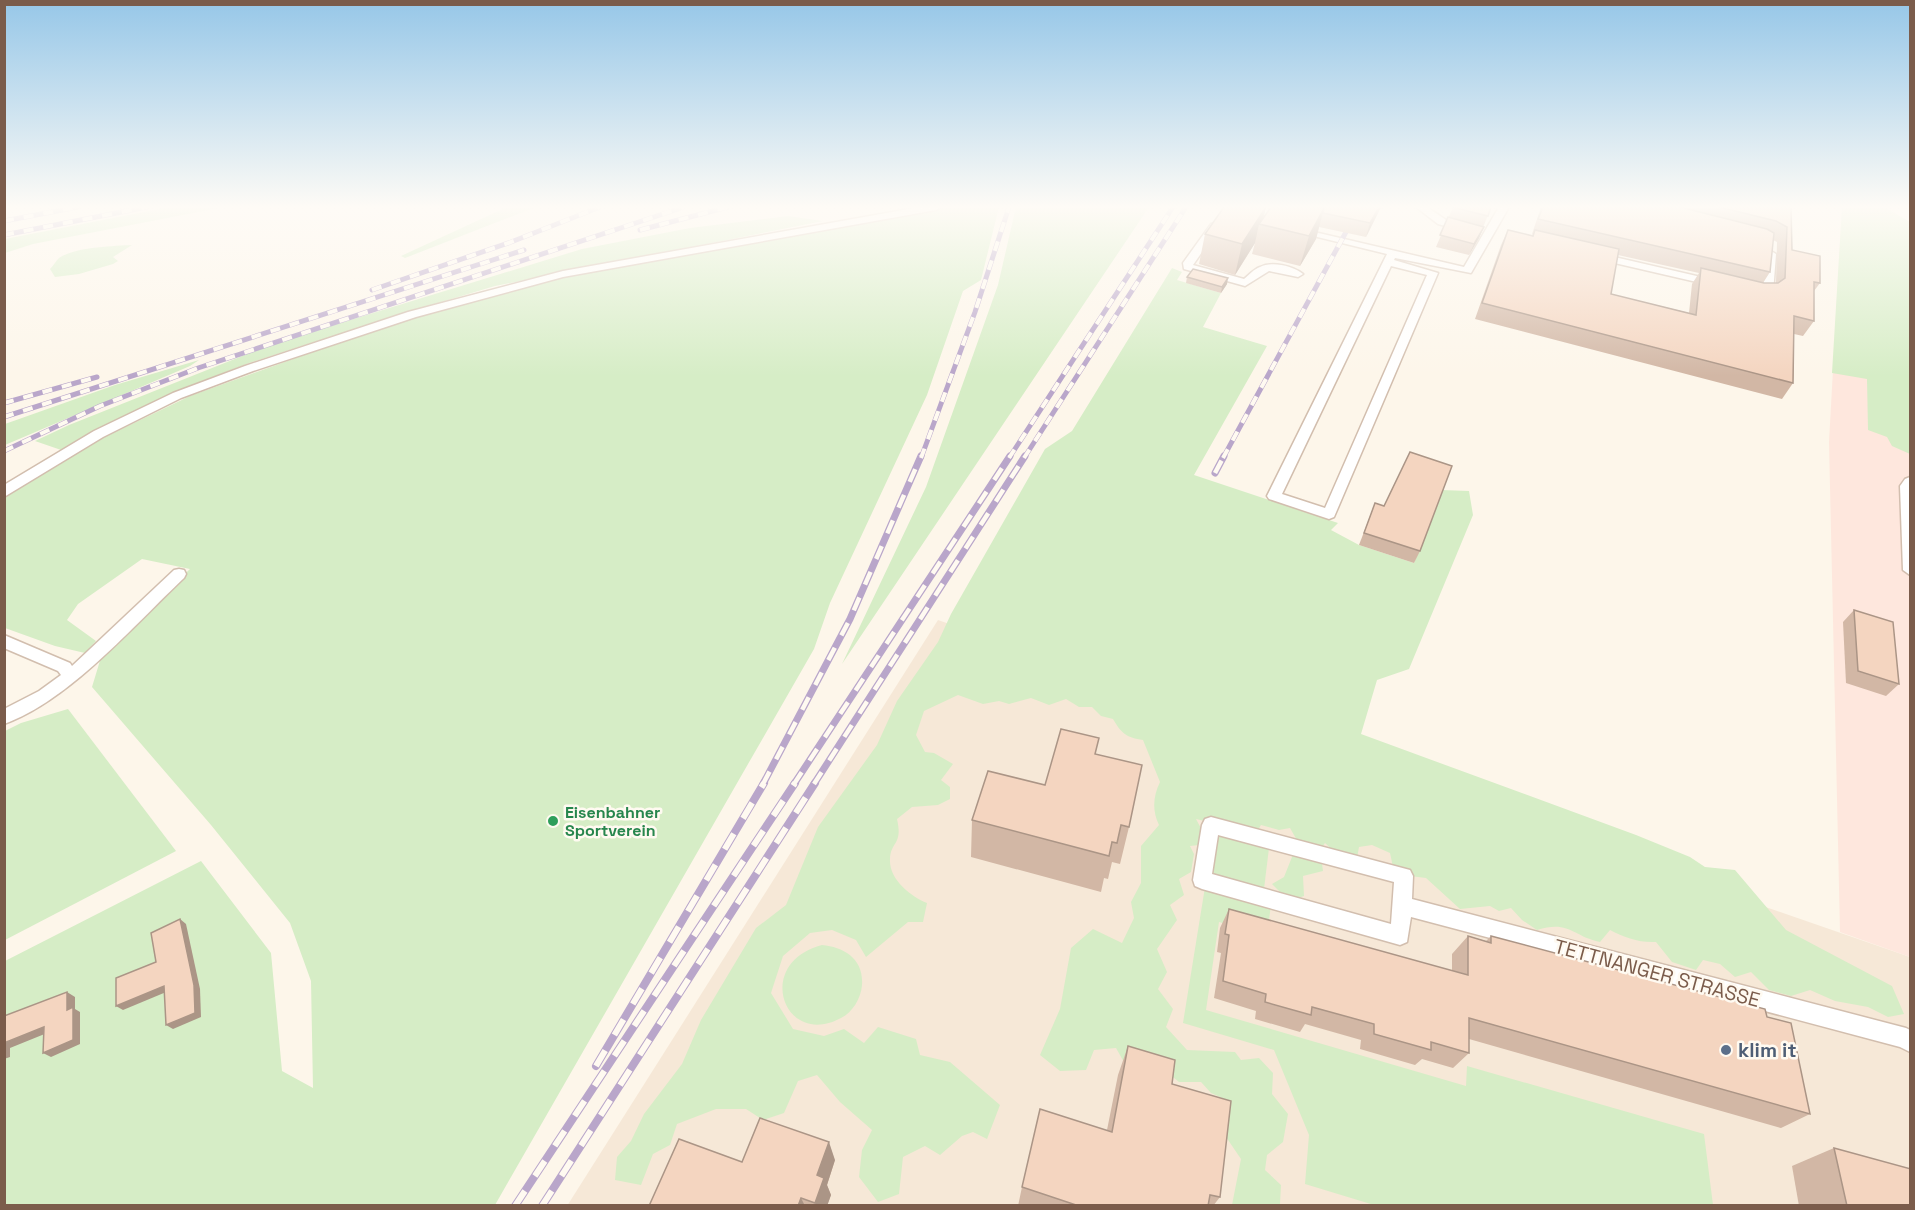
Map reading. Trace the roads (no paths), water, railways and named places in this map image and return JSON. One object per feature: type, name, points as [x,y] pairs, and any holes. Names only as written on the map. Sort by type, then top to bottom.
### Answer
[{"type":"lane","points":[[4,492],[129,417],[184,392],[397,319],[504,287],[622,263]]},
{"type":"lane","points":[[1188,263],[1188,267],[1245,283],[1253,279],[1264,268],[1298,274]]},
{"type":"lane","points":[[1388,263],[1274,496],[1329,514],[1433,273],[1408,263]]},
{"type":"lane","points":[[1426,263],[1467,271],[1471,263]]},
{"type":"lane","points":[[1628,263],[1720,285]]},
{"type":"lane","points":[[1743,290],[1767,292],[1770,263]]},
{"type":"lane","points":[[1911,482],[1907,486],[1911,570]]},
{"type":"lane","points":[[4,717],[45,696],[70,677],[179,574]]},
{"type":"lane","points":[[4,641],[64,668],[70,677]]},
{"type":"lane","points":[[1211,825],[1404,876],[1403,906],[1400,936],[1202,880],[1211,825]]},
{"type":"lane","name":"TETTNANGER STRASSE","points":[[1403,906],[1906,1038],[1911,1042]]},
{"type":"railway","points":[[372,290],[449,263]]},
{"type":"railway","points":[[4,417],[482,263]]},
{"type":"railway","points":[[4,451],[100,406],[198,368],[514,263]]},
{"type":"railway","points":[[921,458],[991,263]]},
{"type":"railway","points":[[1009,458],[1136,263]]},
{"type":"railway","points":[[1024,458],[1150,263]]},
{"type":"railway","points":[[1223,458],[1329,263]]},
{"type":"railway","points":[[4,403],[97,377]]},
{"type":"railway","points":[[763,784],[850,619],[921,456]]},
{"type":"railway","points":[[794,784],[1010,456]]},
{"type":"railway","points":[[814,784],[1025,456]]},
{"type":"railway","points":[[1215,473],[1224,456]]},
{"type":"railway","points":[[596,1066],[764,783]]},
{"type":"railway","points":[[515,1206],[795,783]]},
{"type":"railway","points":[[542,1206],[815,783]]},
{"type":"place","name":"Eisenbahner Sportverein","points":[[553,821]]},
{"type":"place","name":"klim it","points":[[1726,1050]]}]
